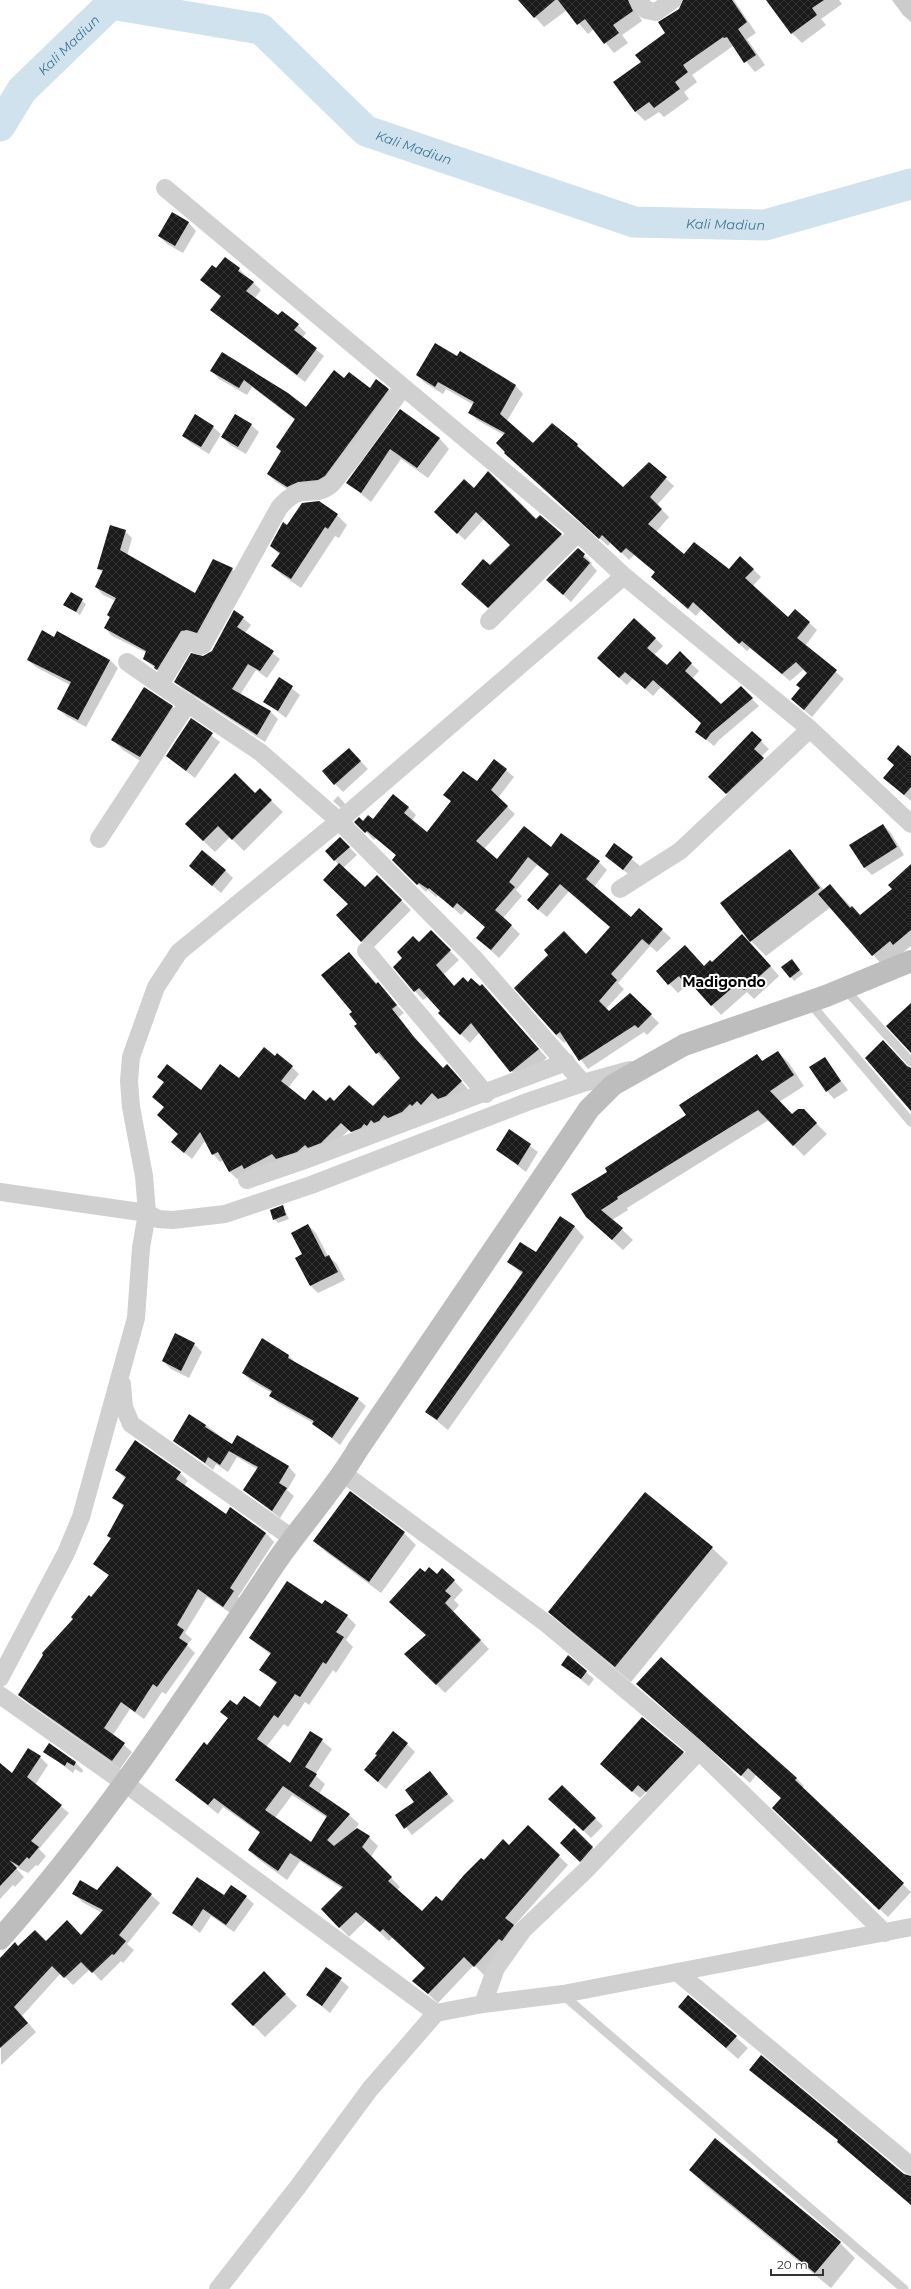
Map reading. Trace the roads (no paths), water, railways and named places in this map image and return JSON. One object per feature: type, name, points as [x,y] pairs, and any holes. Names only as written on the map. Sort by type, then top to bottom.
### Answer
[{"type":"main road","points":[[0,1939],[51,1878],[123,1782],[203,1672],[292,1538],[344,1474],[358,1449],[589,1110],[613,1085],[684,1044],[845,989],[911,961]]},
{"type":"street","points":[[638,0],[646,10],[656,12],[673,0]]},
{"type":"street","points":[[165,188],[404,386],[578,533],[624,576],[810,729],[911,824]]},
{"type":"street","points":[[160,684],[187,640],[200,646],[203,645],[279,508],[297,492],[324,489],[329,486],[349,463],[404,386]]},
{"type":"street","points":[[489,621],[578,533]]},
{"type":"street","points":[[0,1678],[66,1554],[81,1517],[136,1318],[141,1248],[146,1213],[144,1176],[131,1107],[129,1081],[131,1057],[156,987],[179,952],[339,821],[624,576]]},
{"type":"street","points":[[127,662],[260,752],[339,821],[474,958],[583,1083]]},
{"type":"street","points":[[99,839],[188,703]]},
{"type":"street","points":[[620,889],[680,851],[810,729]]},
{"type":"street","points":[[366,951],[486,1094]]},
{"type":"street","points":[[247,1180],[486,1094],[566,1062]]},
{"type":"street","points":[[0,1192],[146,1213],[158,1219],[173,1220],[225,1214],[311,1185],[583,1083],[642,1067]]},
{"type":"street","points":[[121,1371],[124,1407],[131,1424],[292,1538]]},
{"type":"street","points":[[344,1474],[547,1624],[700,1752],[885,1933]]},
{"type":"street","points":[[0,1695],[123,1782],[436,2013]]},
{"type":"street","points":[[483,2004],[496,1968],[523,1930],[585,1871],[700,1752]]},
{"type":"street","points":[[218,2289],[297,2188],[370,2089],[436,2013],[483,2004],[563,1994],[911,1927]]},
{"type":"street","points":[[677,1972],[911,2166]]},
{"type":"lane","points":[[845,989],[911,1062]]},
{"type":"lane","points":[[809,1002],[911,1122]]},
{"type":"lane","points":[[563,1994],[904,2289]]},
{"type":"waterway","name":"Kali Madiun","points":[[0,126],[22,90],[111,4],[261,29],[366,131],[634,222],[765,225],[911,184]]},
{"type":"district","name":"Madigondo","points":[[724,982]]}]
